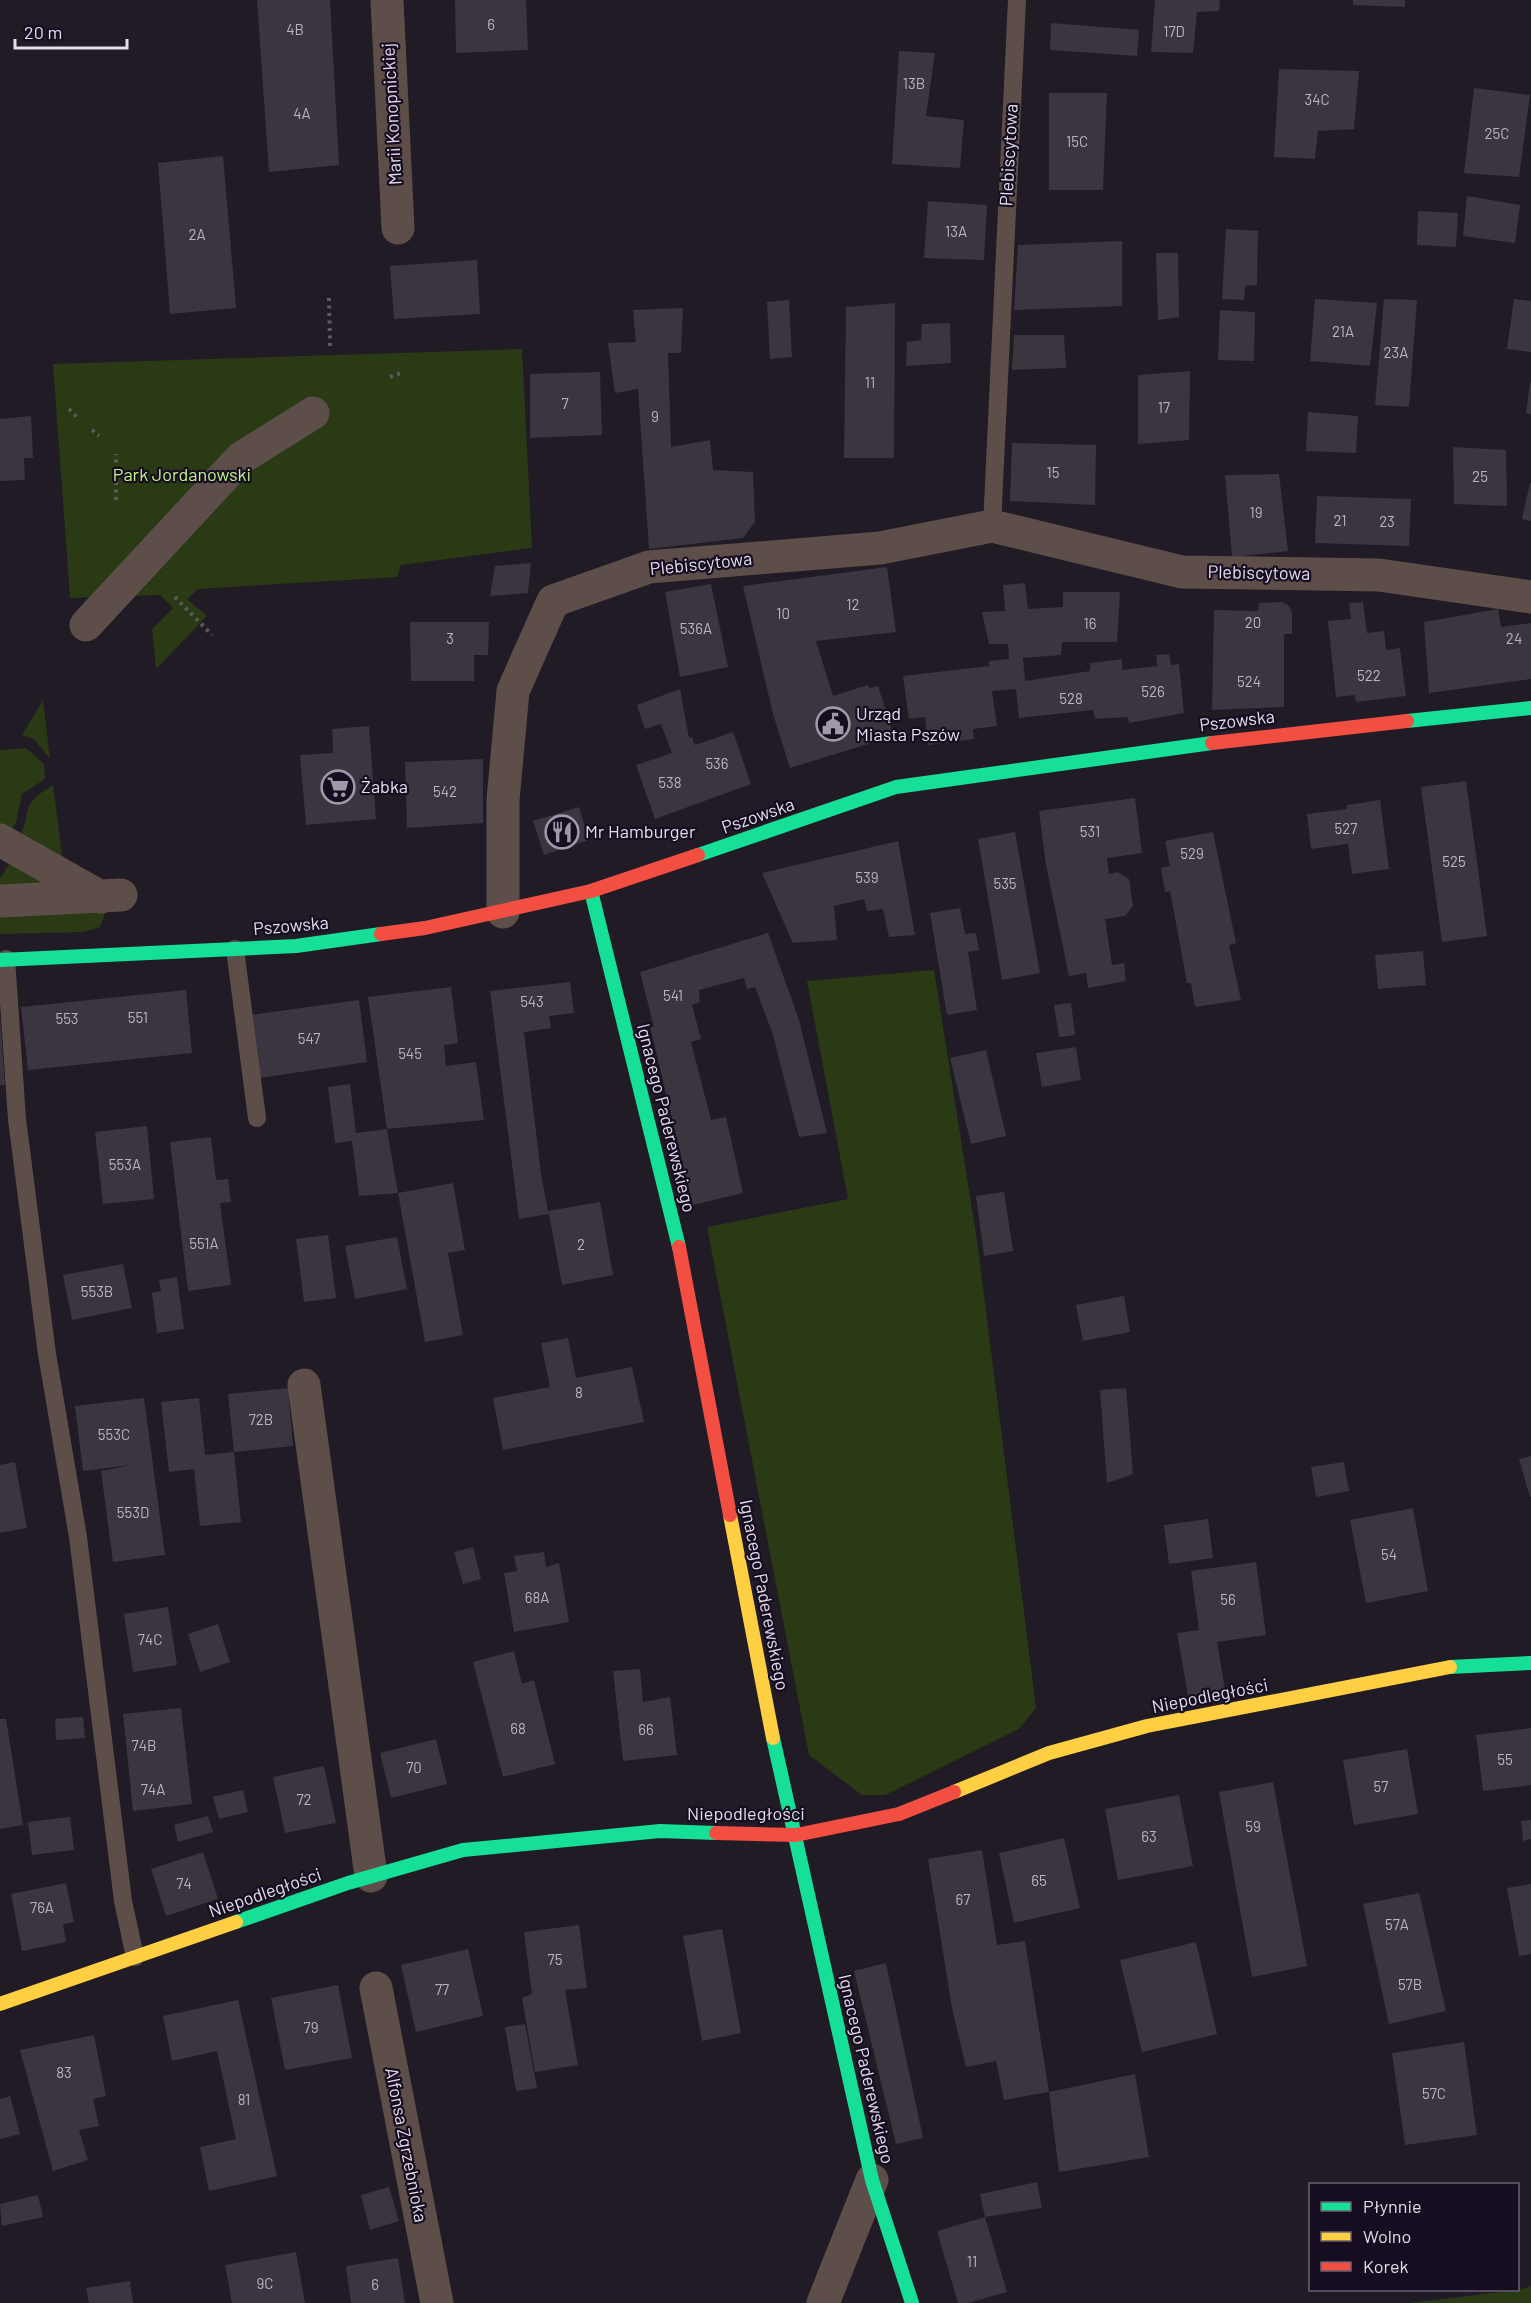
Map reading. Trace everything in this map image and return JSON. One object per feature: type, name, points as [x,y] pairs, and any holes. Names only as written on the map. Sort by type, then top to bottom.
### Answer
[{"type":"street","name":"Marii Konopnickiej","points":[[387,0],[398,228]]},
{"type":"street","points":[[86,625],[241,458],[313,413]]},
{"type":"street","name":"Plebiscytowa","points":[[503,912],[503,800],[513,691],[553,601],[649,567],[880,548],[992,526],[1182,572],[1379,575],[1531,597]]},
{"type":"street","name":"Pszowska","points":[[3,959],[296,946],[425,928],[591,891],[896,787],[1237,738],[1531,708]]},
{"type":"street","points":[[0,840],[111,896],[0,901]]},
{"type":"street","name":"Ignacego Paderewskiego","points":[[591,891],[679,1246],[772,1734],[872,2180],[912,2303]]},
{"type":"street","points":[[304,1385],[371,1876]]},
{"type":"street","name":"Niepodległości","points":[[0,2004],[371,1876],[463,1850],[660,1831],[796,1835],[899,1814],[1049,1753],[1146,1726],[1440,1668],[1531,1663]]},
{"type":"street","name":"Alfonsa Zgrzebnioka","points":[[376,1988],[436,2303]]},
{"type":"street","points":[[823,2303],[872,2180]]},
{"type":"lane","name":"Plebiscytowa","points":[[992,526],[1017,0]]},
{"type":"lane","points":[[235,949],[257,1119]]},
{"type":"lane","points":[[3,959],[17,1119],[48,1354],[78,1537],[123,1901],[135,1957]]},
{"type":"path","points":[[329,298],[330,347]]},
{"type":"path","points":[[390,377],[404,372]]},
{"type":"path","points":[[69,409],[78,418]]},
{"type":"path","points":[[92,430],[99,435]]},
{"type":"path","points":[[116,454],[116,500]]},
{"type":"path","points":[[175,597],[212,635]]},
{"type":"green space","name":"Park Jordanowski","points":[[522,349],[532,548],[401,565],[397,577],[198,589],[187,599],[207,616],[156,669],[152,629],[173,608],[160,595],[70,598],[53,364]]},
{"type":"green space","points":[[43,700],[50,759],[34,739],[22,735]]},
{"type":"green space","points":[[26,748],[44,764],[45,779],[22,794],[16,823],[8,833],[0,828],[0,750]]},
{"type":"green space","points":[[53,785],[63,862],[19,840],[31,803]]},
{"type":"green space","points":[[12,860],[72,892],[0,892],[0,878]]},
{"type":"green space","points":[[107,908],[100,927],[84,932],[0,934],[0,911]]},
{"type":"green space","points":[[934,970],[978,1247],[1036,1708],[1019,1729],[885,1795],[862,1795],[809,1755],[707,1227],[848,1199],[807,981]]},
{"type":"green space","points":[[1531,2286],[1531,2303],[1410,2303],[1519,2291]]},
{"type":"building","points":[[257,0],[330,0],[339,165],[269,172]]},
{"type":"building","points":[[455,0],[526,0],[528,50],[456,53]]},
{"type":"building","points":[[1155,0],[1220,0],[1219,11],[1197,12],[1193,53],[1151,52]]},
{"type":"building","points":[[1353,0],[1405,0],[1405,7],[1353,5]]},
{"type":"building","points":[[1051,23],[1139,30],[1137,56],[1050,50]]},
{"type":"building","points":[[899,51],[935,53],[926,116],[964,120],[960,168],[892,164]]},
{"type":"building","points":[[1279,69],[1359,71],[1354,129],[1318,131],[1315,159],[1274,157]]},
{"type":"building","points":[[1474,88],[1530,95],[1519,177],[1464,173]]},
{"type":"building","points":[[1049,93],[1107,93],[1103,190],[1049,190]]},
{"type":"building","points":[[223,156],[236,308],[170,314],[158,163]]},
{"type":"building","points":[[1467,196],[1520,205],[1515,243],[1463,236]]},
{"type":"building","points":[[928,201],[987,205],[984,260],[924,258]]},
{"type":"building","points":[[1418,211],[1458,213],[1456,247],[1417,245]]},
{"type":"building","points":[[1226,229],[1258,231],[1257,285],[1245,286],[1244,300],[1222,299]]},
{"type":"building","points":[[1122,241],[1122,306],[1014,310],[1018,245]]},
{"type":"building","points":[[1156,253],[1178,253],[1179,317],[1158,320]]},
{"type":"building","points":[[477,260],[480,314],[394,319],[390,266]]},
{"type":"building","points":[[1315,299],[1377,303],[1370,366],[1310,361]]},
{"type":"building","points":[[1384,299],[1417,300],[1409,407],[1375,405]]},
{"type":"building","points":[[1514,299],[1531,301],[1531,352],[1507,349]]},
{"type":"building","points":[[789,300],[792,357],[770,359],[767,302]]},
{"type":"building","points":[[895,303],[894,458],[844,458],[846,307]]},
{"type":"building","points":[[683,308],[681,353],[668,353],[671,447],[710,440],[713,470],[753,472],[755,522],[743,538],[649,549],[638,389],[615,393],[608,343],[636,342],[633,310]]},
{"type":"building","points":[[1220,310],[1255,312],[1254,361],[1218,360]]},
{"type":"building","points":[[950,323],[951,363],[906,366],[907,342],[921,340],[922,324]]},
{"type":"building","points":[[1014,335],[1064,335],[1066,368],[1012,370]]},
{"type":"building","points":[[1190,371],[1189,440],[1138,444],[1138,375]]},
{"type":"building","points":[[600,372],[602,435],[530,438],[530,374]]},
{"type":"building","points":[[1531,382],[1531,414],[1526,413]]},
{"type":"building","points":[[1308,412],[1358,416],[1356,453],[1306,451]]},
{"type":"building","points":[[31,416],[33,458],[24,458],[25,480],[0,481],[0,419]]},
{"type":"building","points":[[1012,443],[1096,445],[1095,505],[1010,501]]},
{"type":"building","points":[[1453,447],[1506,450],[1507,506],[1454,504]]},
{"type":"building","points":[[1279,474],[1288,551],[1232,557],[1225,475]]},
{"type":"building","points":[[1531,483],[1531,521],[1522,519]]},
{"type":"building","points":[[1317,496],[1411,499],[1409,546],[1315,543]]},
{"type":"building","points":[[531,563],[528,593],[490,596],[495,566]]},
{"type":"building","points":[[887,567],[896,632],[816,641],[833,696],[868,685],[869,688],[878,686],[893,733],[884,736],[884,739],[790,768],[773,714],[743,586]]},
{"type":"building","points":[[1025,583],[1028,609],[1063,607],[1063,592],[1120,592],[1117,642],[1062,642],[1061,655],[1023,658],[1025,681],[1090,671],[1090,663],[1122,659],[1122,670],[1157,666],[1156,655],[1169,654],[1171,665],[1179,664],[1184,713],[1129,723],[1128,717],[1095,719],[1093,710],[1019,718],[1016,689],[992,691],[997,726],[973,729],[974,739],[928,745],[925,717],[909,719],[903,676],[989,666],[989,661],[1009,659],[1008,644],[989,644],[982,612],[1005,611],[1003,585]]},
{"type":"building","points":[[711,584],[728,667],[680,677],[665,592]]},
{"type":"building","points":[[1282,602],[1289,606],[1292,612],[1292,634],[1284,634],[1284,707],[1212,710],[1214,610],[1258,611],[1259,603]]},
{"type":"building","points":[[1363,602],[1367,633],[1384,631],[1386,650],[1400,648],[1406,696],[1356,702],[1355,695],[1336,697],[1328,621],[1351,619],[1349,603]]},
{"type":"building","points":[[1498,609],[1501,627],[1531,623],[1531,679],[1429,693],[1424,622]]},
{"type":"building","points":[[410,622],[489,622],[488,655],[474,655],[474,681],[411,681]]},
{"type":"building","points":[[680,689],[689,738],[692,737],[695,745],[733,732],[751,784],[655,819],[636,765],[672,753],[661,724],[645,729],[637,705]]},
{"type":"building","name":"Żabka","points":[[369,726],[376,819],[306,825],[300,755],[333,753],[332,729]]},
{"type":"building","points":[[483,759],[483,823],[407,828],[405,762]]},
{"type":"building","points":[[1466,781],[1487,936],[1442,942],[1421,787]]},
{"type":"building","points":[[1135,798],[1142,853],[1107,858],[1109,874],[1118,872],[1129,879],[1133,906],[1125,916],[1105,919],[1112,965],[1124,963],[1126,981],[1088,988],[1086,973],[1069,976],[1046,865],[1039,811]]},
{"type":"building","points":[[1380,800],[1389,869],[1352,874],[1348,844],[1311,849],[1307,814],[1347,809],[1347,805]]},
{"type":"building","points":[[579,807],[589,840],[544,855],[533,821]]},
{"type":"building","points":[[1015,832],[1040,973],[1002,980],[978,839]]},
{"type":"building","points":[[1213,832],[1236,943],[1229,945],[1241,1000],[1195,1007],[1191,983],[1187,983],[1170,891],[1165,892],[1161,868],[1170,866],[1165,841]]},
{"type":"building","points":[[898,841],[915,935],[889,937],[883,909],[867,911],[864,899],[834,906],[837,940],[793,943],[762,873]]},
{"type":"building","points":[[960,908],[965,934],[976,933],[979,950],[968,952],[977,1010],[947,1015],[930,913]]},
{"type":"building","points":[[768,933],[799,1020],[827,1133],[799,1137],[773,1035],[755,987],[747,989],[744,978],[699,990],[700,1002],[692,1005],[701,1039],[691,1042],[711,1120],[726,1117],[743,1193],[693,1205],[650,1027],[654,1027],[640,972]]},
{"type":"building","points":[[1423,951],[1426,985],[1378,989],[1375,955]]},
{"type":"building","points":[[570,982],[574,1013],[549,1016],[551,1028],[524,1032],[541,1174],[548,1211],[600,1202],[613,1275],[562,1285],[549,1214],[519,1219],[490,991]]},
{"type":"building","points":[[451,987],[458,1043],[444,1045],[446,1066],[476,1062],[484,1120],[387,1129],[368,997]]},
{"type":"building","points":[[186,990],[192,1053],[28,1070],[21,1007]]},
{"type":"building","points":[[359,1000],[367,1062],[260,1078],[251,1015]]},
{"type":"building","points":[[1071,1003],[1075,1035],[1059,1037],[1054,1005]]},
{"type":"building","points":[[0,1017],[5,1085],[0,1085]]},
{"type":"building","points":[[1076,1047],[1081,1080],[1042,1087],[1036,1053]]},
{"type":"building","points":[[986,1050],[1006,1136],[971,1144],[950,1058]]},
{"type":"building","points":[[350,1084],[356,1133],[387,1129],[398,1193],[359,1196],[352,1141],[335,1143],[328,1087]]},
{"type":"building","points":[[147,1126],[154,1199],[103,1204],[95,1132]]},
{"type":"building","points":[[211,1137],[216,1180],[228,1179],[231,1202],[220,1203],[231,1285],[188,1291],[170,1142]]},
{"type":"building","points":[[453,1183],[465,1250],[448,1253],[463,1335],[425,1342],[398,1193]]},
{"type":"building","points":[[1004,1192],[1013,1251],[984,1256],[976,1196]]},
{"type":"building","points":[[328,1235],[336,1298],[304,1302],[296,1239]]},
{"type":"building","points":[[397,1237],[407,1289],[355,1299],[345,1246]]},
{"type":"building","points":[[123,1264],[132,1308],[72,1320],[63,1275]]},
{"type":"building","points":[[177,1277],[184,1329],[157,1333],[152,1293],[161,1291],[159,1280]]},
{"type":"building","points":[[1124,1296],[1130,1332],[1083,1341],[1076,1305]]},
{"type":"building","points":[[568,1338],[576,1378],[632,1367],[644,1422],[503,1450],[493,1398],[550,1387],[541,1343]]},
{"type":"building","points":[[288,1388],[293,1446],[234,1452],[228,1394]]},
{"type":"building","points":[[1126,1388],[1133,1474],[1107,1483],[1100,1390]]},
{"type":"building","points":[[144,1398],[165,1555],[113,1562],[101,1471],[132,1465],[83,1471],[75,1406]]},
{"type":"building","points":[[199,1398],[205,1455],[234,1452],[241,1522],[200,1526],[194,1469],[169,1472],[161,1402]]},
{"type":"building","points":[[1531,1456],[1531,1497],[1530,1497],[1519,1459]]},
{"type":"building","points":[[15,1462],[27,1528],[0,1533],[0,1465]]},
{"type":"building","points":[[1344,1462],[1349,1491],[1316,1497],[1311,1467]]},
{"type":"building","points":[[1413,1508],[1428,1591],[1366,1603],[1350,1520]]},
{"type":"building","points":[[1208,1519],[1213,1558],[1169,1564],[1164,1525]]},
{"type":"building","points":[[473,1547],[481,1579],[463,1584],[454,1552]]},
{"type":"building","points":[[544,1552],[546,1567],[559,1563],[569,1622],[514,1632],[504,1573],[517,1571],[514,1556]]},
{"type":"building","points":[[1256,1562],[1266,1635],[1217,1642],[1225,1689],[1188,1696],[1177,1633],[1199,1630],[1191,1571]]},
{"type":"building","points":[[168,1607],[177,1665],[133,1672],[124,1614]]},
{"type":"building","points":[[218,1624],[230,1662],[200,1672],[188,1634]]},
{"type":"building","points":[[514,1651],[522,1684],[534,1680],[555,1764],[503,1777],[473,1662]]},
{"type":"building","points":[[640,1669],[643,1702],[670,1697],[677,1755],[623,1761],[613,1671]]},
{"type":"building","points":[[181,1708],[192,1804],[133,1811],[123,1714]]},
{"type":"building","points":[[83,1717],[85,1738],[56,1740],[55,1719]]},
{"type":"building","points":[[0,1719],[6,1719],[23,1825],[0,1829]]},
{"type":"building","points":[[1531,1728],[1531,1785],[1483,1791],[1476,1735]]},
{"type":"building","points":[[436,1739],[447,1784],[391,1798],[380,1753]]},
{"type":"building","points":[[1407,1749],[1418,1814],[1354,1825],[1343,1760]]},
{"type":"building","points":[[324,1766],[336,1823],[285,1833],[273,1777]]},
{"type":"building","points":[[1273,1782],[1307,1966],[1252,1977],[1219,1792]]},
{"type":"building","points":[[243,1790],[248,1812],[219,1819],[213,1797]]},
{"type":"building","points":[[1179,1795],[1193,1866],[1118,1880],[1105,1809]]},
{"type":"building","points":[[208,1816],[213,1832],[178,1842],[174,1825]]},
{"type":"building","points":[[70,1817],[74,1850],[32,1855],[28,1822]]},
{"type":"building","points":[[1531,1820],[1531,1839],[1523,1841],[1521,1821]]},
{"type":"building","points":[[1064,1838],[1080,1908],[1014,1923],[999,1853]]},
{"type":"building","points":[[982,1850],[997,1945],[1025,1941],[1049,2092],[1004,2100],[996,2061],[966,2067],[952,2008],[928,1859]]},
{"type":"building","points":[[203,1852],[218,1899],[166,1916],[151,1869]]},
{"type":"building","points":[[66,1883],[74,1922],[63,1924],[66,1942],[22,1951],[11,1894]]},
{"type":"building","points":[[1531,1884],[1531,1954],[1519,1956],[1507,1888]]},
{"type":"building","points":[[1419,1893],[1446,2011],[1389,2024],[1363,1904]]},
{"type":"building","points":[[579,1925],[587,1988],[565,1990],[578,2065],[535,2072],[522,1998],[532,1994],[524,1932]]},
{"type":"building","points":[[722,1929],[741,2033],[702,2041],[683,1936]]},
{"type":"building","points":[[1196,1942],[1217,2034],[1142,2052],[1120,1960]]},
{"type":"building","points":[[468,1949],[483,2016],[416,2032],[401,1965]]},
{"type":"building","points":[[886,1963],[923,2138],[896,2144],[854,1971]]},
{"type":"building","points":[[338,1985],[352,2058],[285,2070],[271,1998]]},
{"type":"building","points":[[238,2000],[277,2176],[209,2191],[200,2147],[236,2139],[217,2051],[172,2061],[163,2016]]},
{"type":"building","points":[[525,2024],[537,2088],[516,2091],[505,2027]]},
{"type":"building","points":[[94,2035],[106,2096],[93,2099],[99,2126],[79,2130],[88,2160],[53,2171],[20,2050]]},
{"type":"building","points":[[1464,2042],[1477,2135],[1405,2145],[1392,2053]]},
{"type":"building","points":[[1135,2074],[1149,2157],[1059,2172],[1049,2092]]},
{"type":"building","points":[[10,2096],[20,2134],[0,2139],[0,2099]]},
{"type":"building","points":[[1037,2182],[1042,2208],[985,2217],[980,2194]]},
{"type":"building","points":[[389,2187],[399,2221],[370,2230],[361,2195]]},
{"type":"building","points":[[38,2195],[43,2217],[2,2226],[0,2204]]},
{"type":"building","points":[[985,2217],[1007,2292],[968,2303],[958,2303],[937,2231]]},
{"type":"building","points":[[296,2252],[305,2303],[232,2303],[225,2265]]},
{"type":"building","points":[[398,2258],[405,2303],[351,2303],[346,2266]]},
{"type":"building","points":[[130,2281],[133,2303],[89,2303],[86,2288]]},
{"type":"traffic: fast","points":[[1407,721],[1531,708]]},
{"type":"traffic: fast","points":[[698,855],[896,787],[1212,743]]},
{"type":"traffic: fast","points":[[591,891],[679,1247]]},
{"type":"traffic: fast","points":[[0,960],[296,946],[381,934]]},
{"type":"traffic: fast","points":[[1450,1667],[1531,1663]]},
{"type":"traffic: fast","points":[[773,1738],[872,2180],[912,2303]]},
{"type":"traffic: fast","points":[[236,1922],[348,1883],[463,1850],[660,1831],[716,1833]]},
{"type":"traffic: slow","points":[[730,1515],[773,1738]]},
{"type":"traffic: slow","points":[[954,1792],[1049,1753],[1147,1726],[1450,1667]]},
{"type":"traffic: slow","points":[[0,2004],[236,1922]]},
{"type":"traffic: jam","points":[[1212,743],[1407,721]]},
{"type":"traffic: jam","points":[[381,934],[425,928],[591,891],[698,855]]},
{"type":"traffic: jam","points":[[679,1247],[730,1515]]},
{"type":"traffic: jam","points":[[716,1833],[796,1835],[899,1814],[954,1792]]},
{"type":"place","name":"Urząd Miasta Pszów","points":[[833,724]]},
{"type":"place","name":"Żabka","points":[[338,787]]},
{"type":"place","name":"Mr Hamburger","points":[[562,832]]}]
